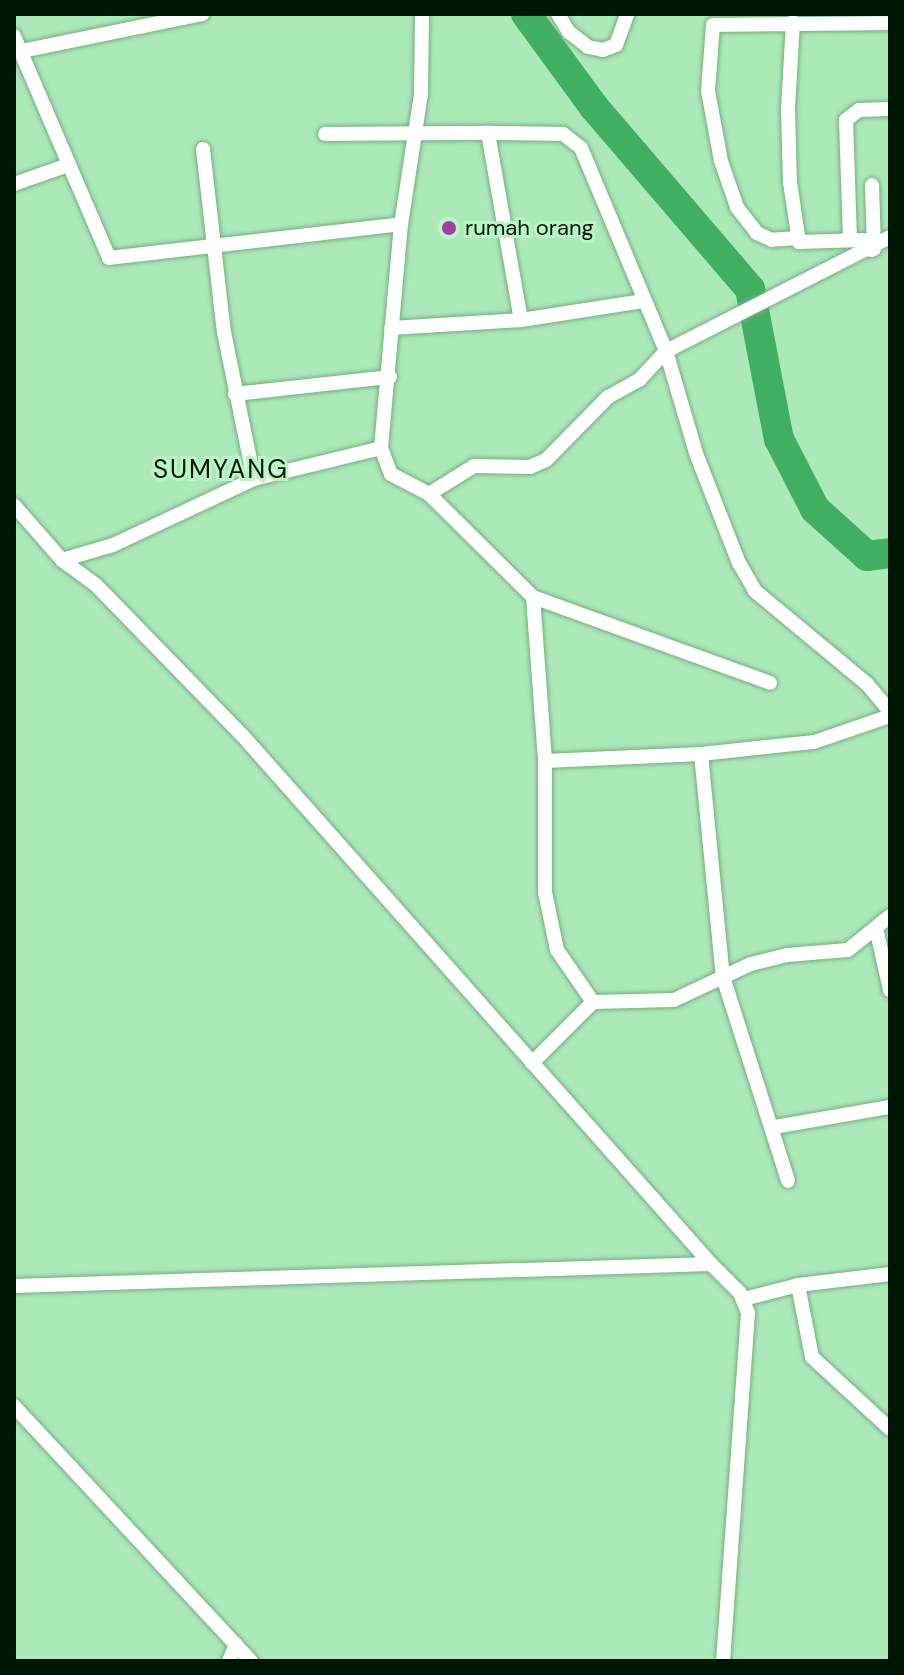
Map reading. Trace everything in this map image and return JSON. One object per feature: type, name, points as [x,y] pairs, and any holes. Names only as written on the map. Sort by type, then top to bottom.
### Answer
[{"type":"street","points":[[22,51],[202,14]]},
{"type":"street","points":[[422,14],[421,94],[401,224],[391,328],[390,377],[381,448],[391,474],[429,494],[533,597],[770,683]]},
{"type":"street","points":[[558,14],[569,32],[588,47],[603,50],[616,45],[627,14]]},
{"type":"street","points":[[793,22],[788,108],[798,238],[802,243],[850,240],[868,243],[872,250]]},
{"type":"street","points":[[798,238],[772,240],[757,233],[737,207],[721,161],[708,91],[713,25],[890,23]]},
{"type":"street","points":[[14,36],[65,166],[109,258],[401,224]]},
{"type":"street","points":[[850,240],[846,120],[859,110],[890,109]]},
{"type":"street","points":[[325,134],[414,130],[563,134],[581,148],[666,351],[697,456],[739,563],[755,591],[859,676],[890,713],[814,742],[701,754],[545,761]]},
{"type":"street","points":[[488,133],[521,320]]},
{"type":"street","points":[[203,149],[212,244],[235,394],[254,479]]},
{"type":"street","points":[[14,184],[65,166]]},
{"type":"street","points":[[872,185],[872,250]]},
{"type":"street","points":[[429,494],[474,466],[530,467],[546,460],[608,397],[640,379],[666,351],[683,339],[799,281],[872,250],[890,237]]},
{"type":"street","points":[[391,328],[521,320],[644,301]]},
{"type":"street","points":[[235,394],[390,377]]},
{"type":"street","points":[[62,560],[113,545],[254,479],[381,448]]},
{"type":"street","points":[[14,505],[62,560],[96,585],[242,735],[744,1299],[748,1320],[723,1661]]},
{"type":"street","points":[[533,597],[545,761],[545,892],[553,942],[593,1002]]},
{"type":"street","points":[[701,754],[723,977],[759,1099],[775,1127],[788,1181]]},
{"type":"street","points":[[532,1063],[593,1002],[661,1002],[787,955],[848,950],[890,916]]},
{"type":"street","points":[[876,928],[890,990]]},
{"type":"street","points":[[775,1127],[890,1107]]},
{"type":"street","points":[[14,1286],[711,1264]]},
{"type":"street","points":[[744,1299],[798,1285],[890,1274]]},
{"type":"street","points":[[798,1285],[812,1357],[890,1429]]},
{"type":"street","points":[[14,1406],[251,1661]]},
{"type":"street","points":[[229,1661],[236,1644]]},
{"type":"waterway","points":[[526,14],[594,107],[750,289],[779,439],[815,509],[867,556],[890,553]]},
{"type":"place","name":"rumah orang","points":[[449,228]]},
{"type":"district","name":"SUMYANG","points":[[221,470]]}]
